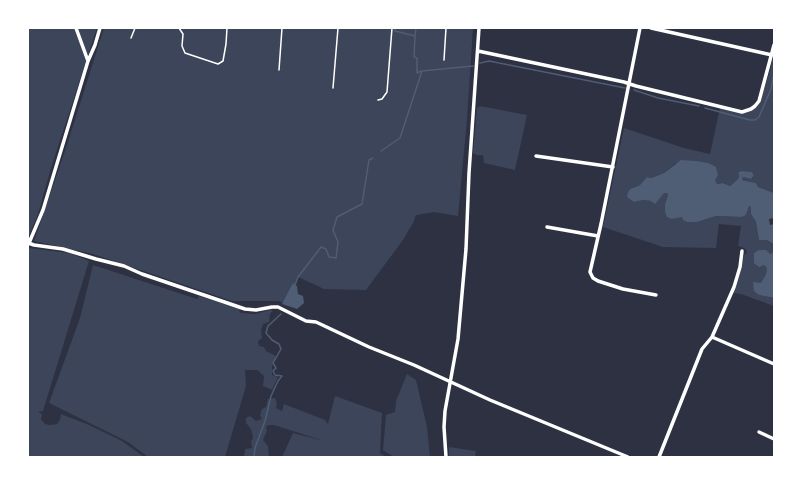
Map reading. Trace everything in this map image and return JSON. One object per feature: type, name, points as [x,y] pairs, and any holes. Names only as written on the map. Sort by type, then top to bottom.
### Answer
[{"type":"street","points":[[76,28],[88,61]]},
{"type":"street","points":[[100,28],[88,61],[43,210],[28,243],[63,249],[124,266],[142,274],[245,309],[256,310],[272,307],[284,310],[306,321],[316,322],[368,348],[414,365],[490,400],[628,457]]},
{"type":"street","points":[[446,457],[444,427],[445,410],[458,339],[466,249],[469,173],[479,28]]},
{"type":"street","points":[[640,28],[613,167],[590,268],[590,275],[598,281],[623,289],[656,295]]},
{"type":"street","points":[[651,28],[772,55]]},
{"type":"street","points":[[478,51],[630,84],[742,112],[751,109],[759,101],[774,45]]},
{"type":"street","points":[[536,156],[613,167]]},
{"type":"street","points":[[547,227],[598,236]]},
{"type":"street","points":[[660,457],[702,349],[712,337],[734,287],[740,267],[742,251]]},
{"type":"street","points":[[712,337],[774,364]]},
{"type":"street","points":[[759,432],[774,439]]},
{"type":"lane","points":[[131,38],[134,28]]},
{"type":"lane","points":[[179,28],[183,34],[182,46],[185,52],[218,64],[223,61],[227,28]]},
{"type":"lane","points":[[279,70],[282,28]]},
{"type":"lane","points":[[333,88],[338,28]]},
{"type":"lane","points":[[378,100],[387,92],[392,28]]},
{"type":"lane","points":[[444,60],[446,28]]},
{"type":"shaded area","points":[[28,28],[97,28],[51,168],[38,214],[28,238]]},
{"type":"shaded area","points":[[104,28],[473,28],[467,120],[458,216],[434,212],[416,215],[403,240],[366,290],[324,289],[298,277],[290,304],[278,301],[232,301],[93,254],[34,241],[65,151]]},
{"type":"shaded area","points":[[774,53],[774,193],[758,187],[756,183],[742,180],[743,177],[751,179],[754,177],[752,172],[738,172],[738,179],[730,186],[723,183],[717,184],[715,180],[676,163],[664,173],[651,178],[647,177],[640,185],[630,189],[628,192],[634,202],[644,200],[651,201],[664,193],[667,193],[668,195],[665,204],[672,219],[682,216],[697,222],[716,216],[742,217],[746,215],[749,206],[752,207],[751,214],[756,222],[759,240],[767,240],[774,244],[774,252],[770,254],[764,265],[767,268],[766,274],[761,283],[759,295],[774,298],[774,306],[741,294],[733,293],[744,255],[747,251],[738,246],[741,226],[719,224],[716,248],[663,247],[603,227],[624,128],[684,148],[710,154],[720,108],[741,113],[747,112],[756,107],[760,101],[769,74]]},
{"type":"shaded area","points":[[480,106],[527,115],[515,170],[484,163],[483,155],[473,153],[477,108]]},
{"type":"shaded area","points":[[681,160],[708,163],[716,167],[718,175],[715,180],[717,184],[723,183],[730,186],[738,179],[738,172],[752,172],[754,176],[751,179],[743,177],[742,180],[756,183],[758,187],[774,193],[774,218],[769,219],[770,225],[774,224],[774,244],[767,240],[759,240],[756,222],[751,214],[751,207],[749,206],[746,215],[742,217],[716,216],[697,222],[687,222],[683,220],[682,217],[672,219],[667,217],[665,212],[665,204],[668,195],[667,193],[664,193],[655,204],[651,201],[644,200],[634,202],[627,197],[630,189],[640,185],[647,177],[651,178],[664,173]]},
{"type":"shaded area","points":[[28,248],[70,253],[89,261],[43,411],[38,412],[42,414],[41,419],[45,424],[57,424],[60,420],[61,414],[89,425],[122,441],[144,457],[28,457]]},
{"type":"shaded area","points":[[759,250],[766,250],[770,254],[774,252],[774,298],[759,295],[754,291],[753,282],[761,283],[766,274],[767,268],[764,265],[759,267],[754,263],[754,253]]},
{"type":"shaded area","points":[[93,265],[197,299],[199,296],[240,309],[239,311],[241,313],[255,314],[273,310],[270,314],[269,322],[263,324],[261,330],[262,338],[258,341],[259,346],[264,347],[266,351],[276,356],[272,366],[272,375],[278,377],[272,390],[263,386],[264,376],[257,370],[245,370],[246,386],[225,457],[148,457],[128,442],[49,403],[80,318]]},
{"type":"shaded area","points":[[293,283],[297,286],[298,294],[303,296],[304,303],[297,309],[282,304]]},
{"type":"shaded area","points":[[407,374],[416,380],[427,427],[430,457],[394,457],[383,450],[386,415],[395,412],[396,401]]},
{"type":"shaded area","points":[[335,396],[382,413],[380,453],[386,457],[282,457],[293,433],[324,441],[274,425],[268,425],[266,427],[267,431],[263,440],[268,446],[269,457],[244,457],[245,449],[252,448],[251,441],[253,438],[251,429],[246,423],[246,418],[250,416],[256,421],[262,419],[260,415],[262,409],[266,407],[268,399],[275,398],[277,404],[276,408],[282,411],[284,404],[325,420],[328,424]]},
{"type":"shaded area","points":[[449,447],[476,451],[475,457],[449,457]]},
{"type":"waterway","points":[[395,28],[395,31],[415,36],[414,57],[417,58],[417,73],[421,71]]},
{"type":"waterway","points":[[415,36],[416,28]]},
{"type":"waterway","points":[[480,63],[489,61],[625,88]]},
{"type":"waterway","points":[[381,151],[400,138],[422,71],[473,66]]},
{"type":"waterway","points":[[705,108],[755,120],[759,117],[771,89],[774,73]]},
{"type":"waterway","points":[[634,90],[658,98],[699,106]]},
{"type":"waterway","points":[[295,285],[298,277],[321,247],[326,249],[329,257],[336,258],[338,242],[333,230],[337,217],[362,204],[369,160],[373,158]]},
{"type":"waterway","points":[[254,457],[255,448],[265,421],[271,396],[282,376],[275,375],[273,371],[276,368],[273,363],[281,349],[279,344],[272,340],[266,333],[268,326],[281,314]]}]
